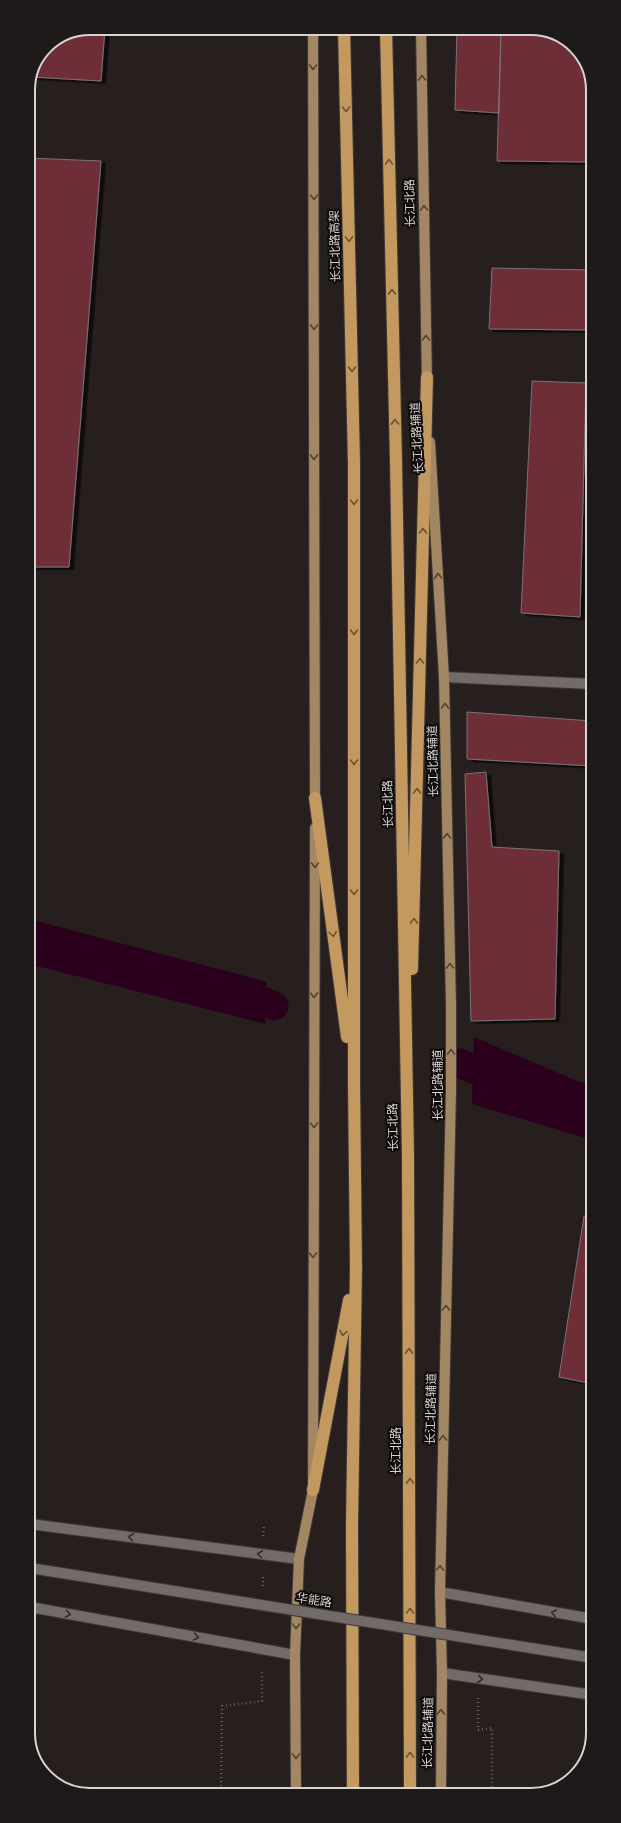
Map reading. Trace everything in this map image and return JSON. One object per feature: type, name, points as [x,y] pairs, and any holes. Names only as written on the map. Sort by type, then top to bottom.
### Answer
[{"type":"highway","name":"长江北路高架","points":[[344,35],[354,463],[354,1083]]},
{"type":"highway","name":"长江北路","points":[[386,35],[396,461],[408,1156],[410,1788]]},
{"type":"highway","points":[[408,1156],[426,377]]},
{"type":"highway","points":[[315,798],[354,1083],[356,1267],[352,1525],[353,1788]]},
{"type":"highway","points":[[313,1490],[356,1267]]},
{"type":"main road","points":[[296,1788],[295,1655],[299,1559],[313,1490],[315,798],[313,35]]},
{"type":"main road","name":"长江北路","points":[[421,35],[426,377]]},
{"type":"main road","name":"长江北路辅道","points":[[426,377],[444,677],[451,1091],[440,1592],[442,1673],[441,1788]]},
{"type":"street","points":[[444,677],[586,684]]},
{"type":"street","points":[[35,1525],[299,1559]]},
{"type":"street","name":"华能路","points":[[35,1569],[586,1657]]},
{"type":"street","points":[[440,1592],[586,1618]]},
{"type":"street","points":[[35,1608],[295,1655]]},
{"type":"street","points":[[442,1673],[586,1694]]},
{"type":"path","points":[[221,1788],[222,1706],[262,1701]]},
{"type":"path","points":[[478,1730],[492,1728],[492,1788]]},
{"type":"shaded area","points":[[35,921],[267,982],[263,1001],[266,1024],[35,966]]},
{"type":"shaded area","points":[[474,1037],[577,1081],[586,1083],[586,1138],[472,1104]]},
{"type":"building","points":[[104,35],[101,81],[37,77],[44,59],[59,44],[79,36]]},
{"type":"building","points":[[457,35],[501,35],[499,113],[455,110]]},
{"type":"building","points":[[501,35],[535,35],[552,39],[564,46],[577,59],[586,83],[586,162],[497,161]]},
{"type":"building","points":[[35,158],[101,161],[69,567],[35,567]]},
{"type":"building","points":[[492,268],[586,270],[586,330],[489,329]]},
{"type":"building","points":[[532,381],[586,383],[580,617],[521,613]]},
{"type":"building","points":[[467,712],[586,721],[586,766],[467,759]]},
{"type":"building","points":[[486,772],[492,847],[559,851],[555,1019],[471,1021],[465,774]]},
{"type":"building","points":[[584,1216],[586,1216],[586,1383],[559,1377]]},
{"type":"waterway","points":[[263,1001],[274,1006]]},
{"type":"waterway","points":[[460,1063],[473,1069]]}]
